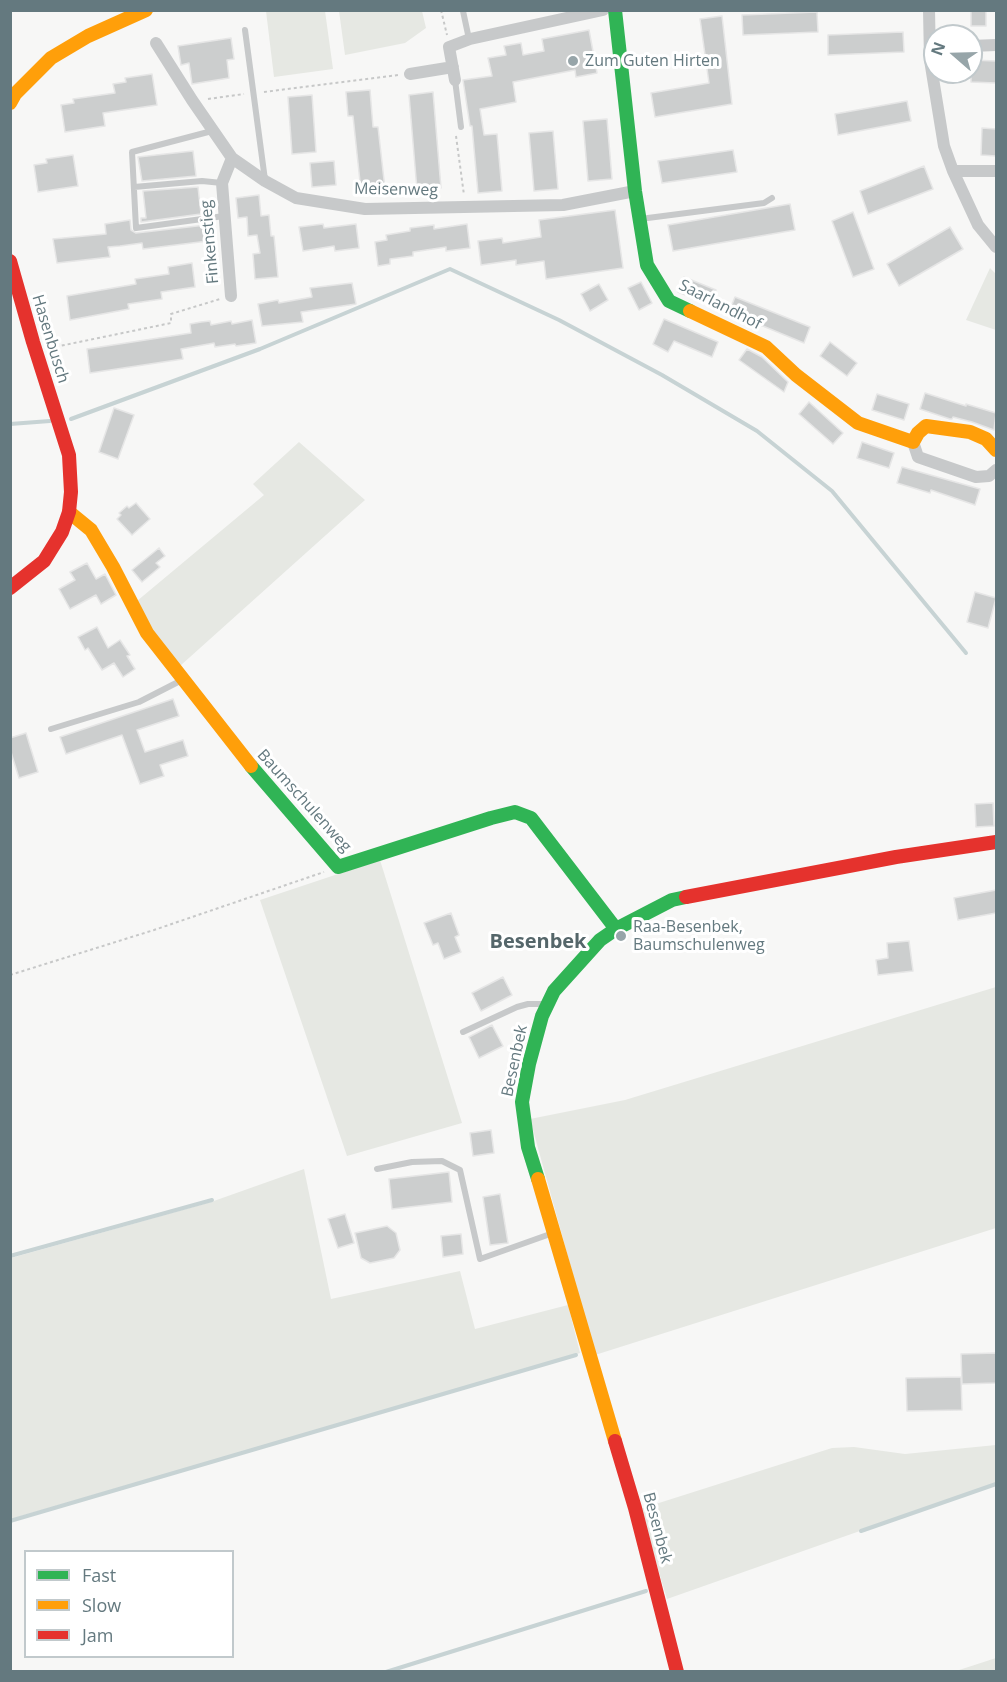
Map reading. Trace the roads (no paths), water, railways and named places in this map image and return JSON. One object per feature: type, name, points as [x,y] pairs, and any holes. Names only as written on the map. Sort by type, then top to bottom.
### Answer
[{"type":"street","points":[[10,103],[15,94],[51,58],[88,36],[146,10]]},
{"type":"street","points":[[454,80],[449,47],[470,39],[603,10]]},
{"type":"street","name":"Saarlandhof","points":[[615,10],[635,191],[647,265],[669,301],[766,347],[796,375],[858,423],[913,442],[918,457],[976,477],[989,476],[996,470]]},
{"type":"street","name":"Meisenweg","points":[[156,43],[232,158],[265,181],[296,198],[365,209],[563,205],[635,191]]},
{"type":"street","points":[[410,74],[453,67]]},
{"type":"street","points":[[937,84],[944,146],[953,171],[978,225],[996,247]]},
{"type":"street","name":"Finkenstieg","points":[[231,296],[222,183],[232,158]]},
{"type":"street","points":[[953,171],[996,171]]},
{"type":"street","name":"Hasenbusch","points":[[10,261],[69,455],[71,492],[69,512]]},
{"type":"street","points":[[913,442],[926,426],[970,432],[986,439],[996,450]]},
{"type":"street","points":[[10,588],[44,561],[62,532],[69,512]]},
{"type":"street","name":"Baumschulenweg","points":[[69,512],[91,530],[147,633],[247,761],[338,867],[515,812],[531,818],[616,929]]},
{"type":"street","name":"Besenbek","points":[[677,1671],[635,1508],[528,1147],[522,1102],[542,1016],[554,991],[600,940],[616,929],[672,900],[896,857],[996,842]]},
{"type":"lane","points":[[463,11],[470,39]]},
{"type":"lane","points":[[245,30],[265,181]]},
{"type":"lane","points":[[454,80],[458,127]]},
{"type":"lane","points":[[213,130],[132,152],[136,228],[224,216]]},
{"type":"lane","points":[[134,187],[202,181],[222,183]]},
{"type":"lane","points":[[639,219],[764,203],[772,198]]},
{"type":"lane","points":[[51,729],[139,702],[182,679]]},
{"type":"lane","points":[[463,1032],[517,1007],[528,1004],[548,1004]]},
{"type":"lane","points":[[377,1169],[412,1162],[442,1161],[460,1170],[480,1259],[554,1233]]},
{"type":"waterway","points":[[71,419],[260,349],[450,269],[559,320],[662,375],[757,431],[832,491],[966,653]]},
{"type":"waterway","points":[[10,424],[50,421]]},
{"type":"waterway","points":[[10,1256],[212,1200]]},
{"type":"waterway","points":[[10,1521],[576,1355]]},
{"type":"waterway","points":[[861,1531],[996,1484]]},
{"type":"waterway","points":[[386,1672],[646,1591]]},
{"type":"place","name":"Zum Guten Hirten","points":[[573,61]]},
{"type":"place","name":"Raa-Besenbek, Baumschulenweg","points":[[621,936]]},
{"type":"district","name":"Besenbek","points":[[538,942]]}]
